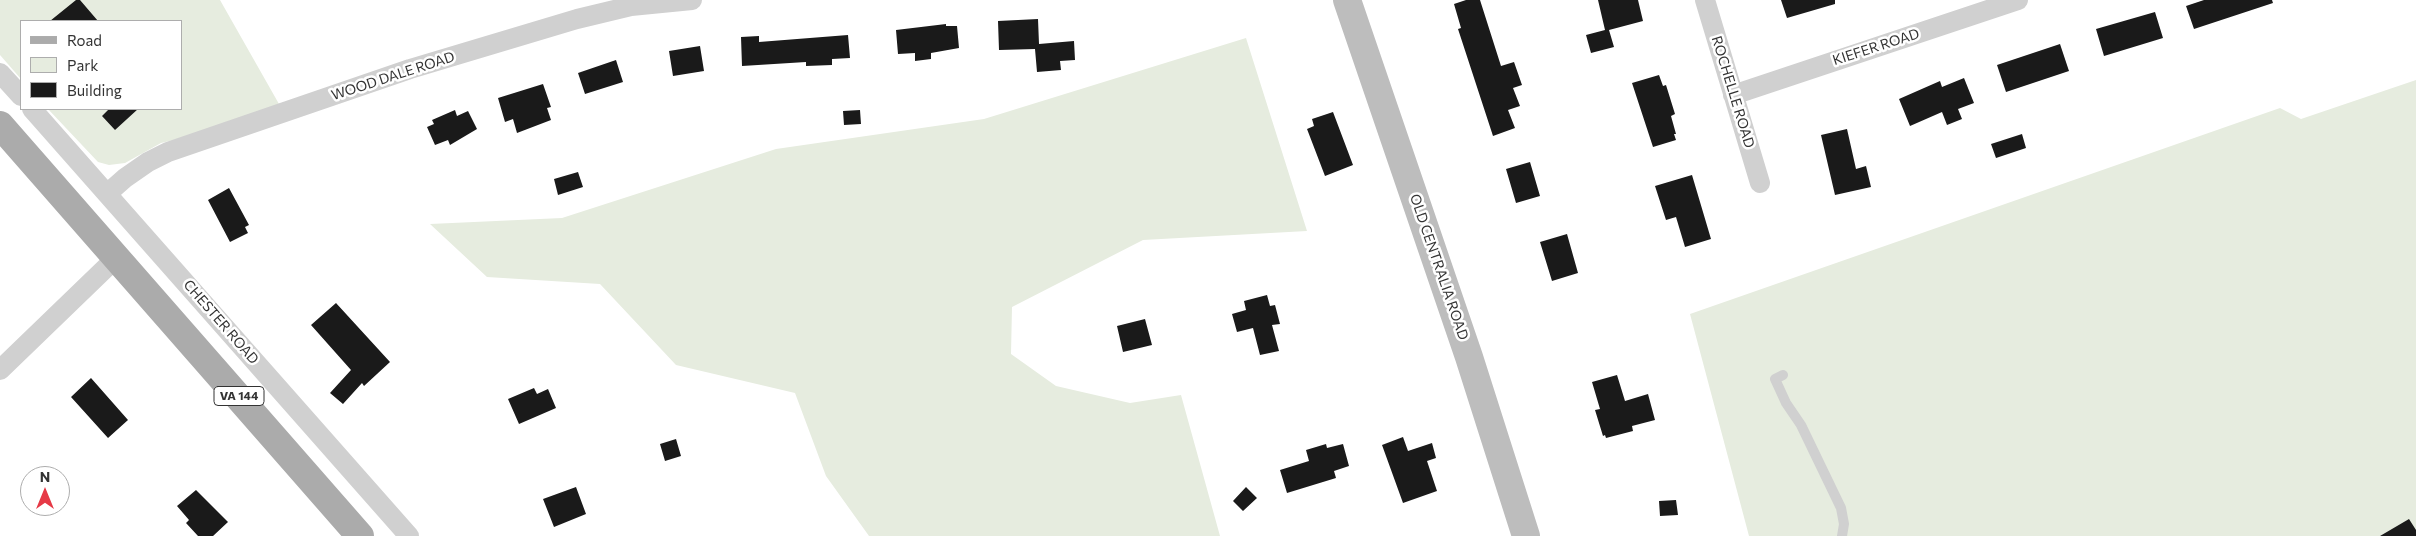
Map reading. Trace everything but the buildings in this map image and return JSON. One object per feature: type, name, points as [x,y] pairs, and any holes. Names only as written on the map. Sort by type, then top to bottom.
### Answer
[{"type":"main road","name":"VA 144","points":[[0,125],[360,536]]},
{"type":"street","name":"WOOD DALE ROAD","points":[[108,193],[132,173],[168,152],[410,70],[577,19],[631,6],[692,0]]},
{"type":"street","name":"OLD CENTRALIA ROAD","points":[[1347,0],[1470,358],[1526,536]]},
{"type":"street","name":"ROCHELLE ROAD","points":[[1705,0],[1760,183]]},
{"type":"street","name":"KIEFER ROAD","points":[[1733,94],[2018,0]]},
{"type":"street","points":[[0,73],[20,95]]},
{"type":"street","name":"CHESTER ROAD","points":[[33,110],[409,536]]},
{"type":"street","points":[[0,370],[117,257]]},
{"type":"lane","points":[[1783,375],[1776,379],[1786,403],[1801,425],[1841,508],[1844,524],[1842,536]]},
{"type":"green space","points":[[0,0],[220,0],[279,104],[191,136],[161,143],[125,163],[109,165],[98,162],[49,110],[182,110],[182,20],[20,20],[20,78],[0,55]]},
{"type":"green space","points":[[1246,38],[1307,231],[1143,240],[1012,307],[1011,354],[1056,386],[1130,403],[1181,395],[1220,536],[869,536],[826,476],[795,393],[676,365],[600,284],[487,277],[430,224],[562,218],[776,149],[984,119]]},
{"type":"green space","points":[[2416,80],[2416,536],[1749,536],[1690,314],[2280,108],[2301,119]]}]
